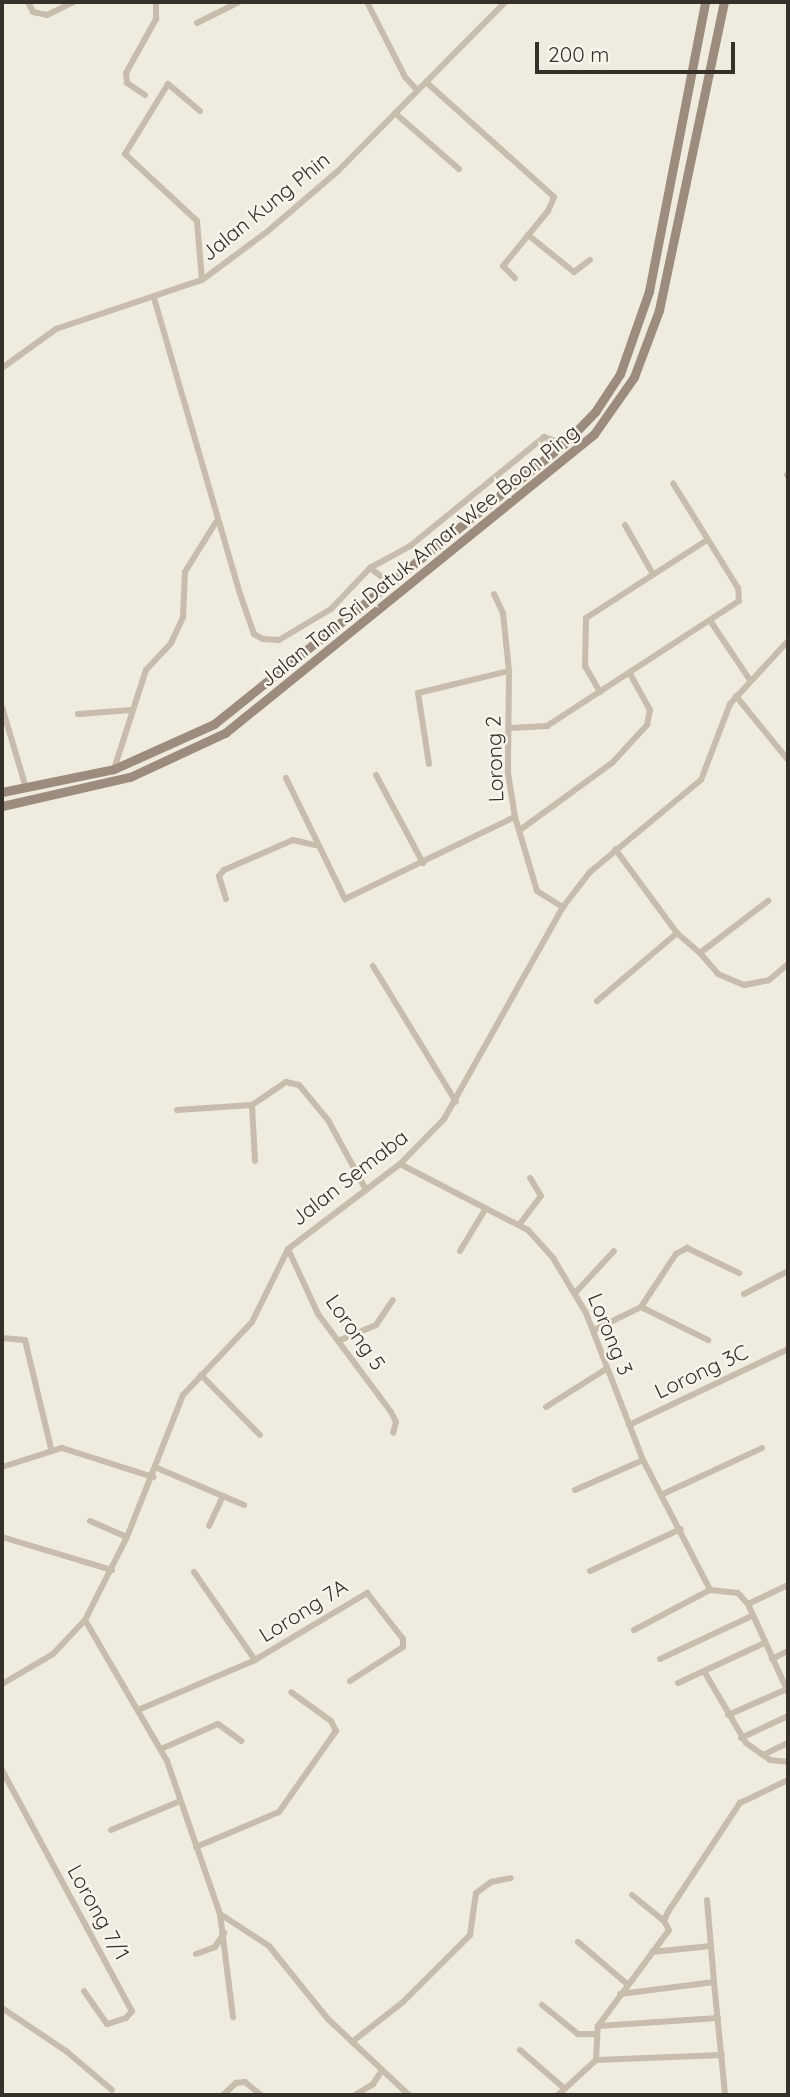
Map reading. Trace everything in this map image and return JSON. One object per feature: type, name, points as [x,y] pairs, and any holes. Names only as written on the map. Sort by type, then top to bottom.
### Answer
[{"type":"main road","name":"Jalan Tan Sri Datuk Amar Wee Boon Ping","points":[[2,792],[114,769],[214,724],[564,444],[595,412],[620,374],[635,338],[649,291],[705,2]]},
{"type":"main road","name":"Jalan Tan Sri Datuk Amar Wee Boon Ping","points":[[2,806],[130,778],[225,733],[594,434],[634,377],[659,310],[724,2]]},
{"type":"street","points":[[27,2],[33,12],[47,15],[74,2]]},
{"type":"street","points":[[145,95],[127,83],[126,73],[156,19],[156,2]]},
{"type":"street","points":[[197,23],[239,2]]},
{"type":"street","points":[[367,2],[405,77],[417,90]]},
{"type":"street","name":"Jalan Kung Phin","points":[[2,368],[56,329],[202,280],[287,216],[395,113],[505,2]]},
{"type":"street","points":[[426,82],[554,197],[503,266],[515,278]]},
{"type":"street","points":[[200,111],[168,84],[125,154],[197,221],[202,280]]},
{"type":"street","points":[[395,113],[459,169]]},
{"type":"street","points":[[528,235],[574,272],[590,260]]},
{"type":"street","points":[[154,298],[217,520],[254,634],[263,639],[279,640],[331,608],[370,568],[410,546],[544,437],[564,444]]},
{"type":"street","points":[[510,728],[547,726],[711,622],[740,596],[674,484]]},
{"type":"street","points":[[114,769],[146,670],[172,643],[183,617],[185,572],[217,520]]},
{"type":"street","points":[[625,525],[653,574]]},
{"type":"street","points":[[600,692],[585,666],[586,618],[707,540]]},
{"type":"street","points":[[370,568],[390,583]]},
{"type":"street","name":"Lorong 2","points":[[494,594],[503,613],[509,671],[508,773],[515,817],[537,891],[563,907]]},
{"type":"street","points":[[711,622],[750,680]]},
{"type":"street","name":"Jalan Semaba","points":[[2,1684],[52,1654],[85,1620],[127,1537],[157,1468],[183,1395],[252,1322],[288,1249],[400,1164],[456,1102],[489,1045],[513,990],[563,907],[615,849],[701,780],[722,719],[736,696],[788,641]]},
{"type":"street","points":[[429,764],[418,694],[509,671]]},
{"type":"street","points":[[520,830],[612,763],[646,725],[650,710],[629,672]]},
{"type":"street","points":[[736,696],[788,760]]},
{"type":"street","points":[[2,707],[26,788]]},
{"type":"street","points":[[78,714],[132,710]]},
{"type":"street","points":[[376,775],[423,863]]},
{"type":"street","points":[[286,778],[315,845],[345,898],[515,817]]},
{"type":"street","points":[[226,899],[219,876],[224,870],[293,840],[315,845]]},
{"type":"street","points":[[615,849],[677,933],[700,953],[718,974],[744,985],[769,981],[788,964]]},
{"type":"street","points":[[700,953],[768,901]]},
{"type":"street","points":[[597,1001],[677,933]]},
{"type":"street","points":[[373,966],[456,1102]]},
{"type":"street","points":[[177,1110],[252,1105],[286,1082],[306,1089],[366,1189]]},
{"type":"street","points":[[252,1105],[255,1161]]},
{"type":"street","name":"Lorong 3","points":[[400,1164],[519,1225],[537,1237],[575,1293],[594,1330],[606,1369],[643,1460],[663,1494],[710,1590]]},
{"type":"street","points":[[519,1225],[541,1196],[530,1178]]},
{"type":"street","points":[[460,1251],[459,1246],[486,1208]]},
{"type":"street","points":[[594,1330],[642,1307],[677,1254],[687,1248],[738,1273]]},
{"type":"street","name":"Lorong 5","points":[[288,1249],[318,1314],[391,1412],[396,1422],[393,1433]]},
{"type":"street","points":[[575,1293],[614,1251]]},
{"type":"street","points":[[744,1294],[788,1271]]},
{"type":"street","points":[[338,1340],[376,1325],[393,1300]]},
{"type":"street","points":[[642,1307],[708,1340]]},
{"type":"street","points":[[2,1338],[25,1340],[51,1448]]},
{"type":"street","name":"Lorong 3C","points":[[629,1425],[788,1349]]},
{"type":"street","points":[[546,1407],[606,1369]]},
{"type":"street","points":[[201,1376],[260,1434]]},
{"type":"street","points":[[2,1466],[51,1448],[73,1450],[153,1477]]},
{"type":"street","points":[[663,1494],[762,1448]]},
{"type":"street","points":[[575,1490],[643,1460]]},
{"type":"street","points":[[157,1468],[244,1505]]},
{"type":"street","points":[[209,1526],[223,1496]]},
{"type":"street","points":[[90,1521],[127,1537]]},
{"type":"street","points":[[590,1571],[681,1529]]},
{"type":"street","points":[[2,1537],[112,1570]]},
{"type":"street","points":[[194,1572],[255,1660]]},
{"type":"street","points":[[748,1604],[788,1585]]},
{"type":"street","points":[[634,1630],[710,1590],[738,1593],[748,1604],[787,1690],[727,1715]]},
{"type":"street","name":"Lorong 7A","points":[[138,1710],[255,1660],[367,1593],[403,1639],[403,1647],[350,1681]]},
{"type":"street","points":[[660,1658],[752,1616]]},
{"type":"street","points":[[85,1620],[161,1749],[220,1914],[233,2017]]},
{"type":"street","points":[[678,1683],[764,1643]]},
{"type":"street","points":[[772,1659],[788,1651]]},
{"type":"street","points":[[704,1671],[741,1738],[780,1764],[788,1762]]},
{"type":"street","points":[[196,1847],[279,1812],[336,1731],[331,1721],[291,1692]]},
{"type":"street","points":[[741,1738],[788,1716]]},
{"type":"street","points":[[161,1749],[218,1724],[241,1741]]},
{"type":"street","points":[[763,1755],[788,1743]]},
{"type":"street","name":"Lorong 7/1","points":[[2,1770],[132,2011],[126,2018],[107,2024],[85,1991]]},
{"type":"street","points":[[664,1921],[740,1803],[788,1780]]},
{"type":"street","points":[[111,1830],[180,1801]]},
{"type":"street","points":[[352,2042],[403,2003],[470,1935],[476,1893],[491,1882],[511,1878]]},
{"type":"street","points":[[596,2060],[598,2026],[668,1930],[664,1921],[632,1895]]},
{"type":"street","points":[[707,1900],[725,2095]]},
{"type":"street","points":[[220,1914],[269,1946],[352,2042],[409,2095]]},
{"type":"street","points":[[196,1954],[215,1947],[223,1933]]},
{"type":"street","points":[[578,1942],[627,1984]]},
{"type":"street","points":[[652,1952],[711,1946]]},
{"type":"street","points":[[620,1994],[713,1982]]},
{"type":"street","points":[[542,2005],[578,2034],[596,2034]]},
{"type":"street","points":[[2,2008],[66,2051],[112,2090]]},
{"type":"street","points":[[598,2026],[718,2018]]},
{"type":"street","points":[[520,2050],[564,2088]]},
{"type":"street","points":[[558,2095],[596,2060],[722,2055]]},
{"type":"street","points":[[355,2095],[373,2084],[382,2070]]},
{"type":"street","points":[[223,2095],[236,2083],[245,2082],[261,2095]]}]
